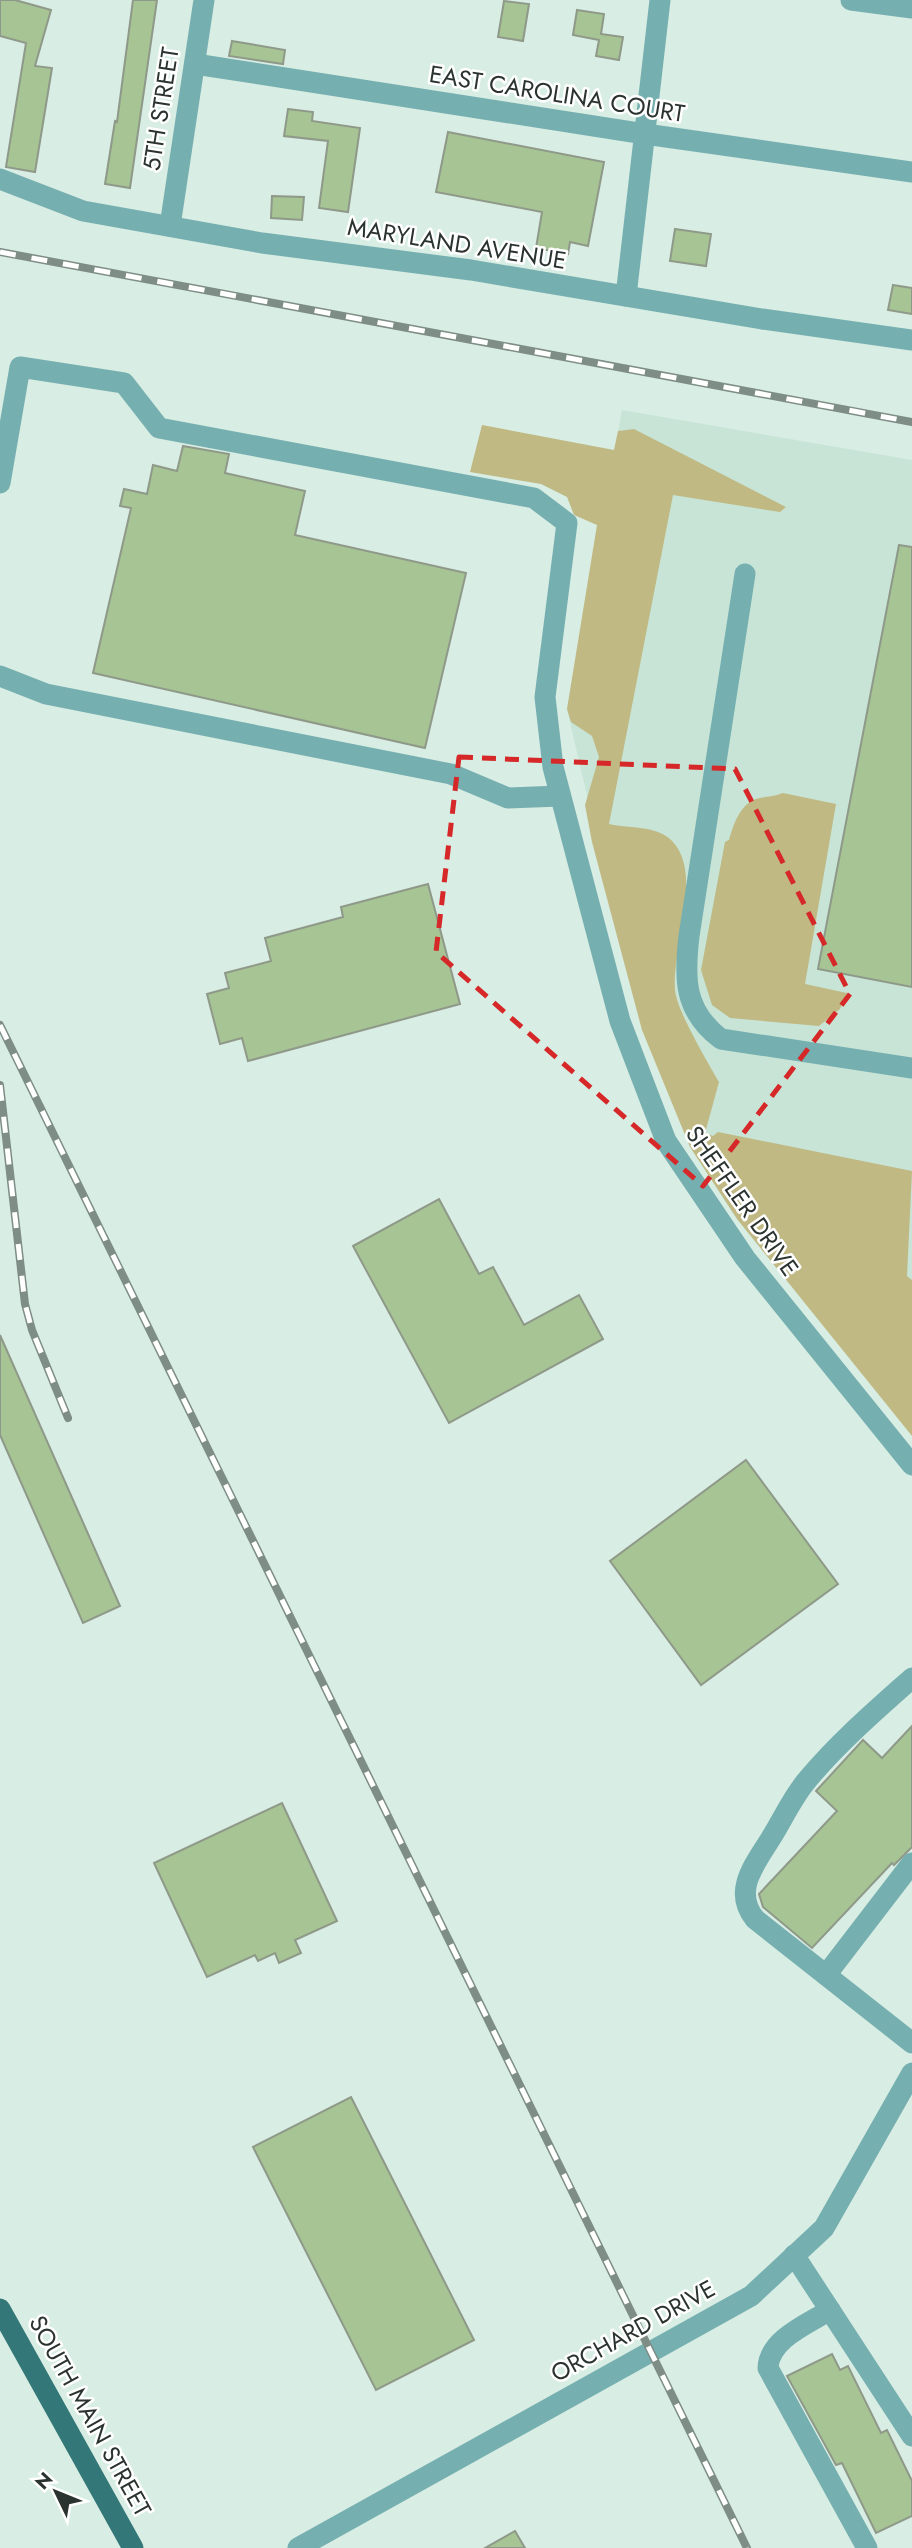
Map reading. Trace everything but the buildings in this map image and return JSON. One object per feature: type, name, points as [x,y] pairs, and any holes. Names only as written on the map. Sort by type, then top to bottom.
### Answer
[{"type":"main road","name":"SOUTH MAIN STREET","points":[[0,2309],[133,2548]]},
{"type":"street","name":"5TH STREET","points":[[170,226],[205,0]]},
{"type":"street","points":[[625,296],[660,0]]},
{"type":"street","points":[[851,0],[912,8]]},
{"type":"street","name":"EAST CAROLINA COURT","points":[[195,64],[645,134],[912,172]]},
{"type":"street","name":"MARYLAND AVENUE","points":[[0,179],[83,211],[262,243],[471,270],[912,340]]},
{"type":"street","name":"SHEFFLER DRIVE","points":[[0,483],[20,367],[124,383],[159,428],[534,498],[567,523],[545,698],[553,767],[620,1021],[666,1141],[745,1258],[912,1465]]},
{"type":"street","points":[[746,574],[689,936],[685,975],[689,997],[707,1028],[721,1039],[912,1068]]},
{"type":"street","points":[[0,676],[46,694],[450,774],[508,798],[560,796]]},
{"type":"street","points":[[912,1678],[858,1726],[806,1781],[747,1877],[746,1908],[755,1919],[912,2043]]},
{"type":"street","points":[[826,1975],[912,1863]]},
{"type":"street","name":"ORCHARD DRIVE","points":[[298,2548],[751,2295],[824,2228],[909,2085]]},
{"type":"street","points":[[794,2256],[912,2436]]},
{"type":"street","points":[[830,2310],[778,2344],[768,2359],[768,2368],[867,2548]]},
{"type":"highlighted area","points":[[459,757],[735,769],[850,994],[703,1186],[436,952]]},
{"type":"shaded area","points":[[622,410],[912,460],[912,1423],[711,1179],[628,973],[567,709]]},
{"type":"shaded area","points":[[482,425],[614,450],[618,431],[634,429],[786,507],[780,512],[673,495],[609,824],[646,829],[666,836],[678,849],[685,866],[685,908],[675,990],[686,1022],[719,1082],[705,1133],[713,1136],[718,1132],[912,1171],[907,1276],[912,1280],[912,1436],[737,1219],[690,1147],[642,1030],[592,842],[585,805],[599,757],[592,736],[571,722],[567,709],[597,525],[574,515],[567,497],[541,484],[470,472]]},
{"type":"shaded area","points":[[783,793],[836,804],[805,984],[847,993],[840,1009],[819,1026],[730,1018],[712,1005],[701,970],[725,842],[729,840],[738,816],[750,802]]},
{"type":"railway","points":[[0,252],[912,422]]},
{"type":"railway","points":[[0,1025],[747,2548]]},
{"type":"railway","points":[[0,1085],[25,1304],[32,1330],[68,1418]]}]
